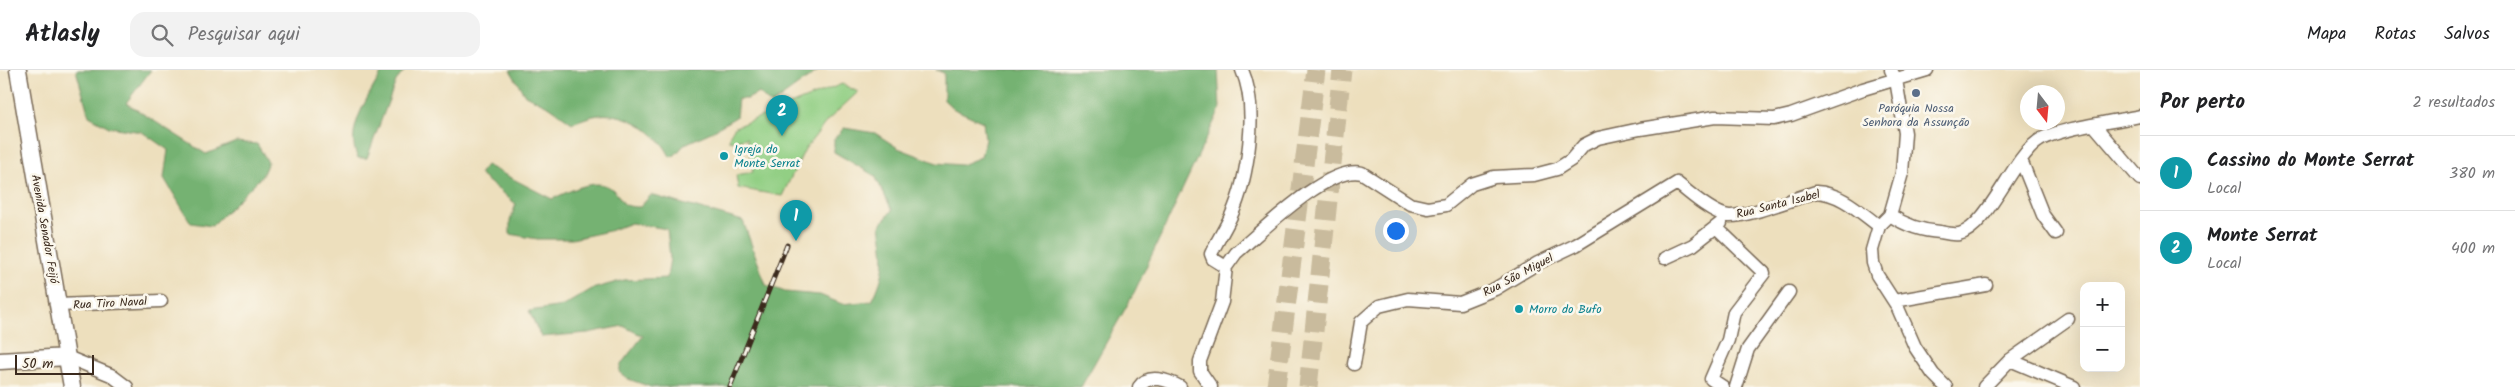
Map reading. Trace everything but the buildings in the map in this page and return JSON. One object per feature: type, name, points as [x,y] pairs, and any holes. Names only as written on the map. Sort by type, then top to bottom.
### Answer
[{"type":"main road","name":"Avenida Senador Feijó","points":[[18,70],[72,387]]},
{"type":"main road","points":[[0,361],[67,357]]},
{"type":"street","points":[[1226,267],[1213,259],[1211,254],[1231,216],[1247,158],[1250,98],[1248,84],[1242,70]]},
{"type":"street","points":[[1211,387],[1202,376],[1199,364],[1222,302],[1226,267],[1236,253],[1321,182],[1352,170],[1362,173],[1410,204],[1428,208],[1446,205],[1472,184],[1494,177],[1534,175],[1557,168],[1571,160],[1584,145],[1598,138],[1715,117],[1783,117],[1894,75],[1927,70]]},
{"type":"street","points":[[1894,75],[1905,133],[1902,173],[1890,215],[1879,226],[1872,250],[1872,264],[1894,300],[1915,347],[1933,374],[1946,387]]},
{"type":"street","points":[[1890,215],[1903,223],[1918,228],[1934,232],[1960,234],[1978,221],[2021,160],[2037,141],[2094,125],[2140,116]]},
{"type":"street","points":[[2094,125],[2140,179]]},
{"type":"street","points":[[2021,160],[2043,215],[2056,233]]},
{"type":"street","name":"Rua Santa Isabel","points":[[1677,183],[1696,199],[1728,216],[1742,214],[1816,192],[1828,193],[1841,199],[1879,226]]},
{"type":"street","name":"Rua São Miguel","points":[[1354,364],[1361,322],[1380,306],[1408,299],[1460,303],[1495,289],[1538,263],[1576,245],[1677,183]]},
{"type":"street","points":[[1665,258],[1693,245],[1716,228],[1728,216]]},
{"type":"street","points":[[1716,228],[1764,273],[1734,312],[1728,340],[1711,379],[1723,387]]},
{"type":"street","points":[[1894,300],[1986,285]]},
{"type":"street","points":[[1736,387],[1748,349],[1789,292]]},
{"type":"street","name":"Rua Tiro Naval","points":[[58,305],[161,301]]},
{"type":"street","points":[[1984,387],[2010,360],[2068,319]]},
{"type":"street","points":[[67,357],[111,375],[127,387]]},
{"type":"street","points":[[2010,360],[2074,387]]},
{"type":"street","points":[[1139,387],[1144,381],[1153,379],[1165,380],[1180,387]]},
{"type":"green space","points":[[76,70],[151,70],[126,103],[206,154],[236,142],[257,144],[268,162],[262,176],[212,226],[191,223],[164,178],[168,150],[142,132],[109,127],[89,116]]},
{"type":"green space","points":[[383,70],[405,70],[396,81],[367,158],[358,158],[354,147],[356,124],[365,101]]},
{"type":"green space","points":[[510,70],[819,70],[771,105],[759,93],[747,99],[738,99],[736,117],[709,133],[685,144],[675,155],[670,157],[665,148],[650,132],[631,120],[620,116],[599,115],[572,123],[550,107],[525,95]]},
{"type":"green space","points":[[936,70],[1218,70],[1220,109],[1133,295],[1081,387],[651,387],[628,379],[619,372],[621,364],[643,336],[623,326],[588,333],[541,337],[529,311],[563,306],[592,289],[624,280],[667,278],[670,258],[667,229],[631,223],[609,231],[572,239],[537,239],[510,234],[510,221],[516,204],[479,174],[486,165],[552,199],[582,186],[598,184],[612,189],[628,206],[640,207],[651,195],[743,221],[766,285],[785,292],[820,295],[842,304],[872,301],[877,291],[884,264],[880,226],[892,210],[875,176],[834,152],[834,139],[844,128],[875,133],[898,148],[937,163],[961,165],[981,157],[985,139],[983,122],[954,109],[944,100],[944,73]]},
{"type":"green space","points":[[842,84],[858,92],[827,121],[805,149],[782,196],[738,188],[736,175],[753,172],[747,138],[729,141],[730,134],[735,127]]},
{"type":"tunnel","points":[[1276,387],[1316,70]]},
{"type":"tunnel","points":[[1308,387],[1342,70]]},
{"type":"railway","points":[[730,387],[787,245]]},
{"type":"place","name":"Paróquia Nossa Senhora da Assunção","points":[[1916,93]]},
{"type":"place","name":"Monte Serrat","points":[[782,136]]},
{"type":"place","name":"Igreja do Monte Serrat","points":[[724,156]]},
{"type":"place","name":"Cassino do Monte Serrat","points":[[796,241]]},
{"type":"place","name":"Morro do Bufo","points":[[1519,309]]}]
